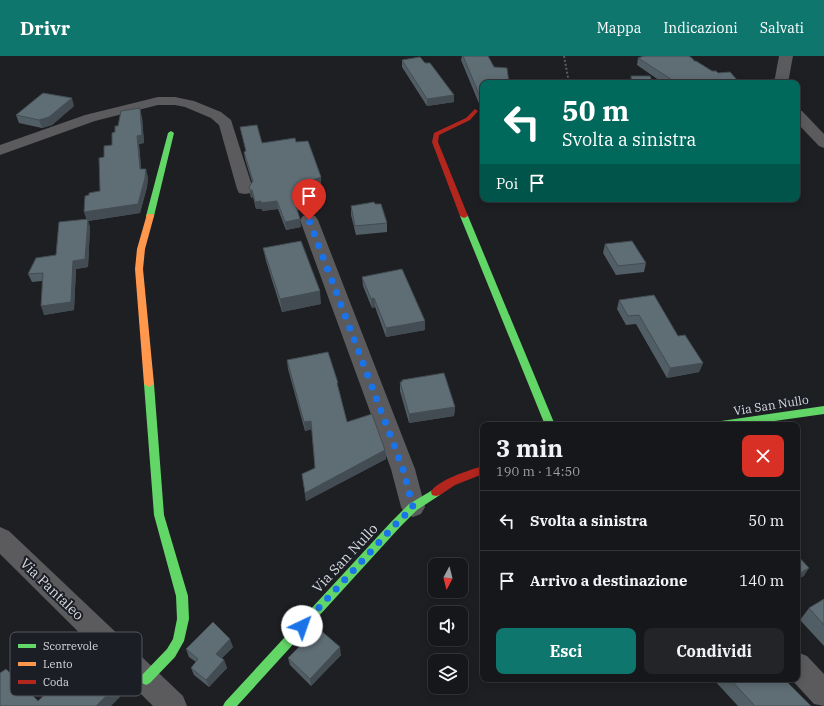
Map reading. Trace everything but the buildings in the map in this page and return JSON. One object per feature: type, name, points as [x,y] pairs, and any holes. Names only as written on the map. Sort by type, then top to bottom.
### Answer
[{"type":"street","points":[[782,80],[786,56]]},
{"type":"street","points":[[0,150],[90,118],[158,101],[175,101],[189,104],[216,115],[226,123],[245,189]]},
{"type":"street","points":[[475,111],[472,116],[441,130],[436,134],[435,142],[549,422]]},
{"type":"street","points":[[800,117],[824,143]]},
{"type":"street","points":[[146,679],[171,653],[178,641],[184,619],[182,596],[159,515],[139,268],[141,249],[171,133]]},
{"type":"street","points":[[309,220],[403,469],[413,507]]},
{"type":"street","name":"Via San Nullo","points":[[742,422],[824,410]]},
{"type":"street","name":"Via San Nullo","points":[[229,706],[413,507],[451,482],[480,471]]},
{"type":"street","name":"Via Pantaleo","points":[[0,538],[97,632]]},
{"type":"street","points":[[800,668],[824,694]]},
{"type":"street","name":"Via Pantaleo","points":[[142,675],[173,706]]},
{"type":"path","points":[[564,56],[568,80]]},
{"type":"traffic: fast","points":[[150,216],[171,133]]},
{"type":"traffic: fast","points":[[464,216],[549,422]]},
{"type":"traffic: fast","points":[[146,679],[171,653],[178,641],[183,619],[182,596],[159,515],[149,384]]},
{"type":"traffic: fast","points":[[742,422],[824,410]]},
{"type":"traffic: fast","points":[[229,706],[396,524],[413,507],[436,492]]},
{"type":"traffic: slow","points":[[149,384],[139,269],[141,249],[150,216]]},
{"type":"traffic: jam","points":[[464,216],[435,142],[436,134],[468,119],[475,111]]},
{"type":"traffic: jam","points":[[436,492],[451,482],[480,471]]},
{"type":"route","points":[[302,626],[413,507],[403,469],[309,220]]}]
